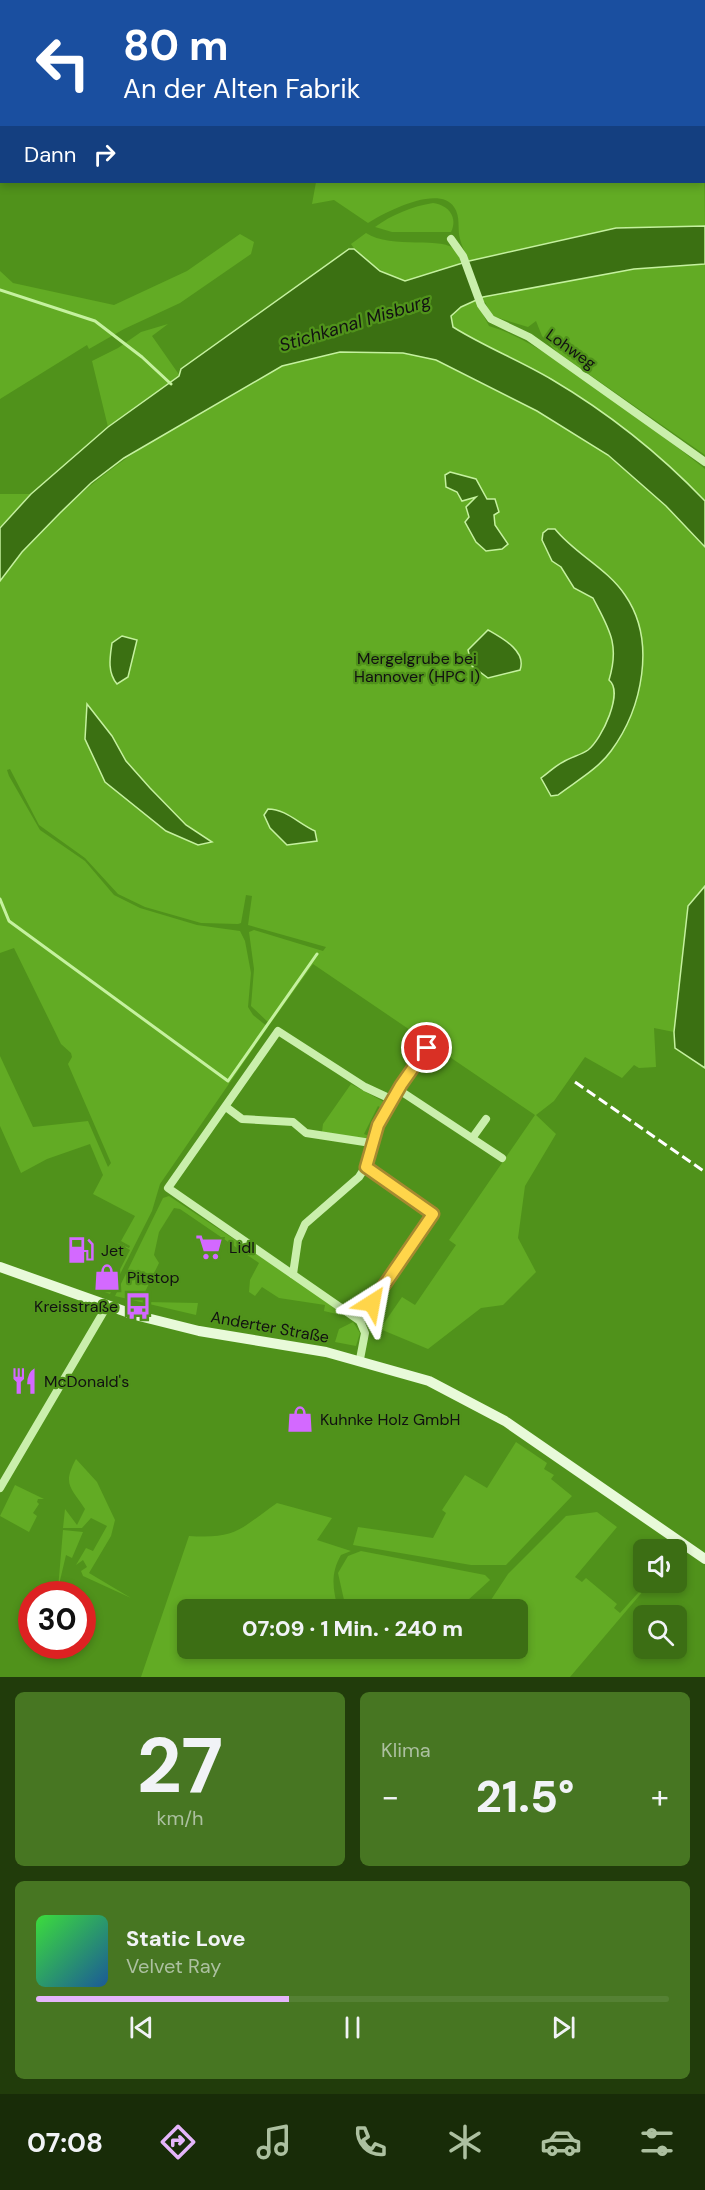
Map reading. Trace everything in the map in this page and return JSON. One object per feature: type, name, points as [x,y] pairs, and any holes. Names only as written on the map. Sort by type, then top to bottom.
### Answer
[{"type":"main road","name":"Anderter Straße","points":[[0,1267],[107,1306],[200,1330],[360,1359],[429,1381],[479,1406],[629,1504],[705,1559]]},
{"type":"street","name":"Lohweg","points":[[451,239],[463,256],[481,305],[496,323],[529,337],[705,462]]},
{"type":"street","points":[[360,1359],[365,1333],[360,1321],[168,1188],[278,1031],[365,1087],[393,1100]]},
{"type":"street","points":[[293,1274],[298,1240],[305,1224],[359,1177],[366,1167],[378,1125],[427,1048]]},
{"type":"street","points":[[399,1090],[502,1158]]},
{"type":"street","points":[[226,1107],[242,1119],[293,1122],[306,1133],[371,1143]]},
{"type":"street","points":[[473,1137],[486,1119]]},
{"type":"street","points":[[360,1321],[433,1214],[366,1167]]},
{"type":"street","points":[[0,1488],[107,1306]]},
{"type":"green space","points":[[316,183],[704,183],[705,226],[616,228],[469,261],[460,239],[456,211],[447,201],[437,198],[412,202],[368,223],[334,200],[312,204]]},
{"type":"green space","points":[[433,203],[444,206],[451,213],[453,227],[451,232],[392,232],[375,227],[402,212]]},
{"type":"green space","points":[[366,233],[389,241],[450,246],[457,252],[461,264],[405,281],[375,267],[356,251],[351,244]]},
{"type":"green space","points":[[240,234],[254,242],[251,254],[180,303],[124,329],[89,349],[87,345],[0,399],[0,271],[13,283],[114,305],[187,271]]},
{"type":"green space","points":[[679,264],[705,264],[705,455],[557,352],[542,336],[536,321],[528,327],[492,316],[485,302],[478,305],[489,326],[532,345],[558,362],[652,428],[705,469],[705,501],[651,450],[612,420],[551,379],[453,327],[451,315],[461,307],[483,297],[634,269]]},
{"type":"green space","points":[[168,324],[152,336],[180,376],[108,427],[92,361],[118,348],[141,332]]},
{"type":"green space","name":"Mergelgrube bei Hannover (HPC I)","points":[[340,352],[403,353],[436,360],[537,411],[608,454],[666,506],[705,547],[705,886],[688,906],[674,1032],[654,1028],[656,1067],[639,1068],[634,1065],[622,1078],[585,1057],[554,1101],[536,1115],[556,1134],[525,1186],[518,1238],[536,1272],[503,1305],[481,1308],[428,1349],[380,1329],[402,1297],[415,1305],[456,1245],[449,1240],[535,1115],[313,964],[270,1024],[251,1006],[254,969],[249,932],[254,930],[323,951],[326,947],[248,925],[252,896],[246,895],[241,923],[238,924],[201,923],[145,907],[118,894],[85,858],[39,825],[10,769],[7,770],[9,776],[40,830],[85,861],[114,895],[140,908],[197,925],[240,931],[245,941],[251,973],[248,1007],[253,1015],[268,1027],[160,1184],[152,1211],[110,1294],[99,1290],[103,1281],[112,1285],[130,1250],[116,1242],[129,1248],[130,1246],[121,1241],[135,1216],[93,1194],[103,1175],[90,1144],[47,1159],[21,1173],[0,1126],[0,1056],[33,1127],[88,1121],[108,1167],[111,1163],[68,1064],[72,1057],[71,1053],[61,1044],[14,948],[0,953],[0,581],[23,551],[73,500],[129,457],[266,373],[296,362]]},
{"type":"green space","points":[[0,494],[31,494],[0,528]]},
{"type":"green space","points":[[351,1084],[386,1103],[384,1110],[378,1106],[364,1134],[369,1136],[366,1139],[322,1132],[323,1124]]},
{"type":"green space","points":[[169,1196],[335,1306],[337,1314],[324,1311],[325,1305],[279,1298],[262,1287],[255,1296],[249,1292],[250,1280],[259,1263],[180,1209],[174,1208],[159,1232],[154,1255],[159,1263],[143,1296],[146,1302],[198,1303],[196,1315],[115,1296],[163,1198]]},
{"type":"green space","points":[[353,1322],[360,1333],[356,1346],[335,1342],[339,1329]]},
{"type":"green space","points":[[516,1442],[547,1463],[544,1469],[554,1475],[551,1479],[572,1496],[506,1565],[471,1565],[353,1545],[358,1527],[433,1538],[446,1513],[442,1510],[465,1475],[487,1488]]},
{"type":"green space","points":[[76,1459],[97,1482],[115,1520],[111,1536],[89,1573],[131,1598],[83,1576],[81,1571],[87,1567],[83,1560],[76,1565],[86,1548],[93,1551],[107,1526],[91,1518],[82,1528],[63,1528],[65,1509],[77,1525],[85,1509],[70,1486],[72,1468]]},
{"type":"green space","points":[[15,1485],[44,1499],[38,1499],[39,1504],[33,1513],[37,1516],[29,1532],[0,1516]]},
{"type":"green space","points":[[277,1503],[332,1518],[317,1540],[351,1551],[341,1555],[335,1569],[336,1599],[177,1599],[177,1659],[528,1659],[528,1599],[492,1599],[508,1574],[566,1516],[597,1512],[617,1527],[575,1577],[582,1582],[586,1578],[617,1604],[614,1608],[620,1613],[638,1593],[641,1593],[570,1677],[141,1677],[189,1536],[218,1536],[246,1526]]},
{"type":"green space","points":[[63,1530],[83,1532],[72,1558],[66,1555],[59,1581]]},
{"type":"green space","points":[[361,1551],[485,1575],[490,1580],[469,1599],[344,1599],[338,1573],[348,1556]]},
{"type":"water","name":"Stichkanal Misburg","points":[[705,226],[705,264],[634,269],[483,297],[461,307],[451,316],[453,327],[572,392],[612,420],[670,467],[705,501],[705,547],[666,506],[608,455],[537,411],[436,360],[403,353],[340,352],[282,366],[124,458],[91,483],[60,513],[22,552],[0,581],[0,528],[31,494],[108,427],[179,376],[181,369],[349,249],[354,249],[380,271],[405,281],[469,261],[616,228]]},
{"type":"water","points":[[450,472],[476,479],[487,499],[495,499],[499,512],[494,515],[495,525],[508,544],[502,549],[486,551],[476,542],[465,522],[469,517],[466,507],[476,497],[462,501],[457,492],[446,487],[445,475]]},
{"type":"water","points":[[548,529],[555,529],[618,585],[635,613],[641,633],[643,654],[642,674],[631,715],[611,751],[586,775],[558,795],[551,796],[541,778],[560,764],[585,752],[594,744],[605,726],[613,705],[614,694],[609,680],[613,646],[608,628],[593,598],[574,588],[561,567],[552,561],[542,540],[543,533]]},
{"type":"water","points":[[488,630],[517,651],[521,663],[520,670],[488,678],[472,666],[468,650]]},
{"type":"water","points":[[122,636],[137,640],[128,677],[117,684],[110,669],[112,643]]},
{"type":"water","points":[[87,704],[112,736],[126,761],[150,788],[186,825],[212,842],[198,845],[166,831],[105,782],[85,739]]},
{"type":"water","points":[[268,809],[281,811],[315,831],[317,841],[287,845],[270,828],[264,815]]},
{"type":"water","points":[[705,886],[705,1068],[675,1048],[674,1032],[688,906]]},
{"type":"waterway","points":[[0,290],[95,321],[142,357],[171,384]]},
{"type":"waterway","points":[[0,899],[9,921],[228,1081],[317,954]]},
{"type":"railway","points":[[575,1082],[705,1172]]},
{"type":"place","name":"Lidl","points":[[209,1247]]},
{"type":"place","name":"Jet","points":[[81,1250]]},
{"type":"place","name":"Pitstop","points":[[107,1277]]},
{"type":"place","name":"Kreisstraße","points":[[138,1306]]},
{"type":"place","name":"McDonald's","points":[[24,1381]]},
{"type":"place","name":"Kuhnke Holz GmbH","points":[[300,1419]]},
{"type":"route","points":[[372,1303],[433,1214],[366,1167],[378,1125],[401,1085],[427,1048]]}]
